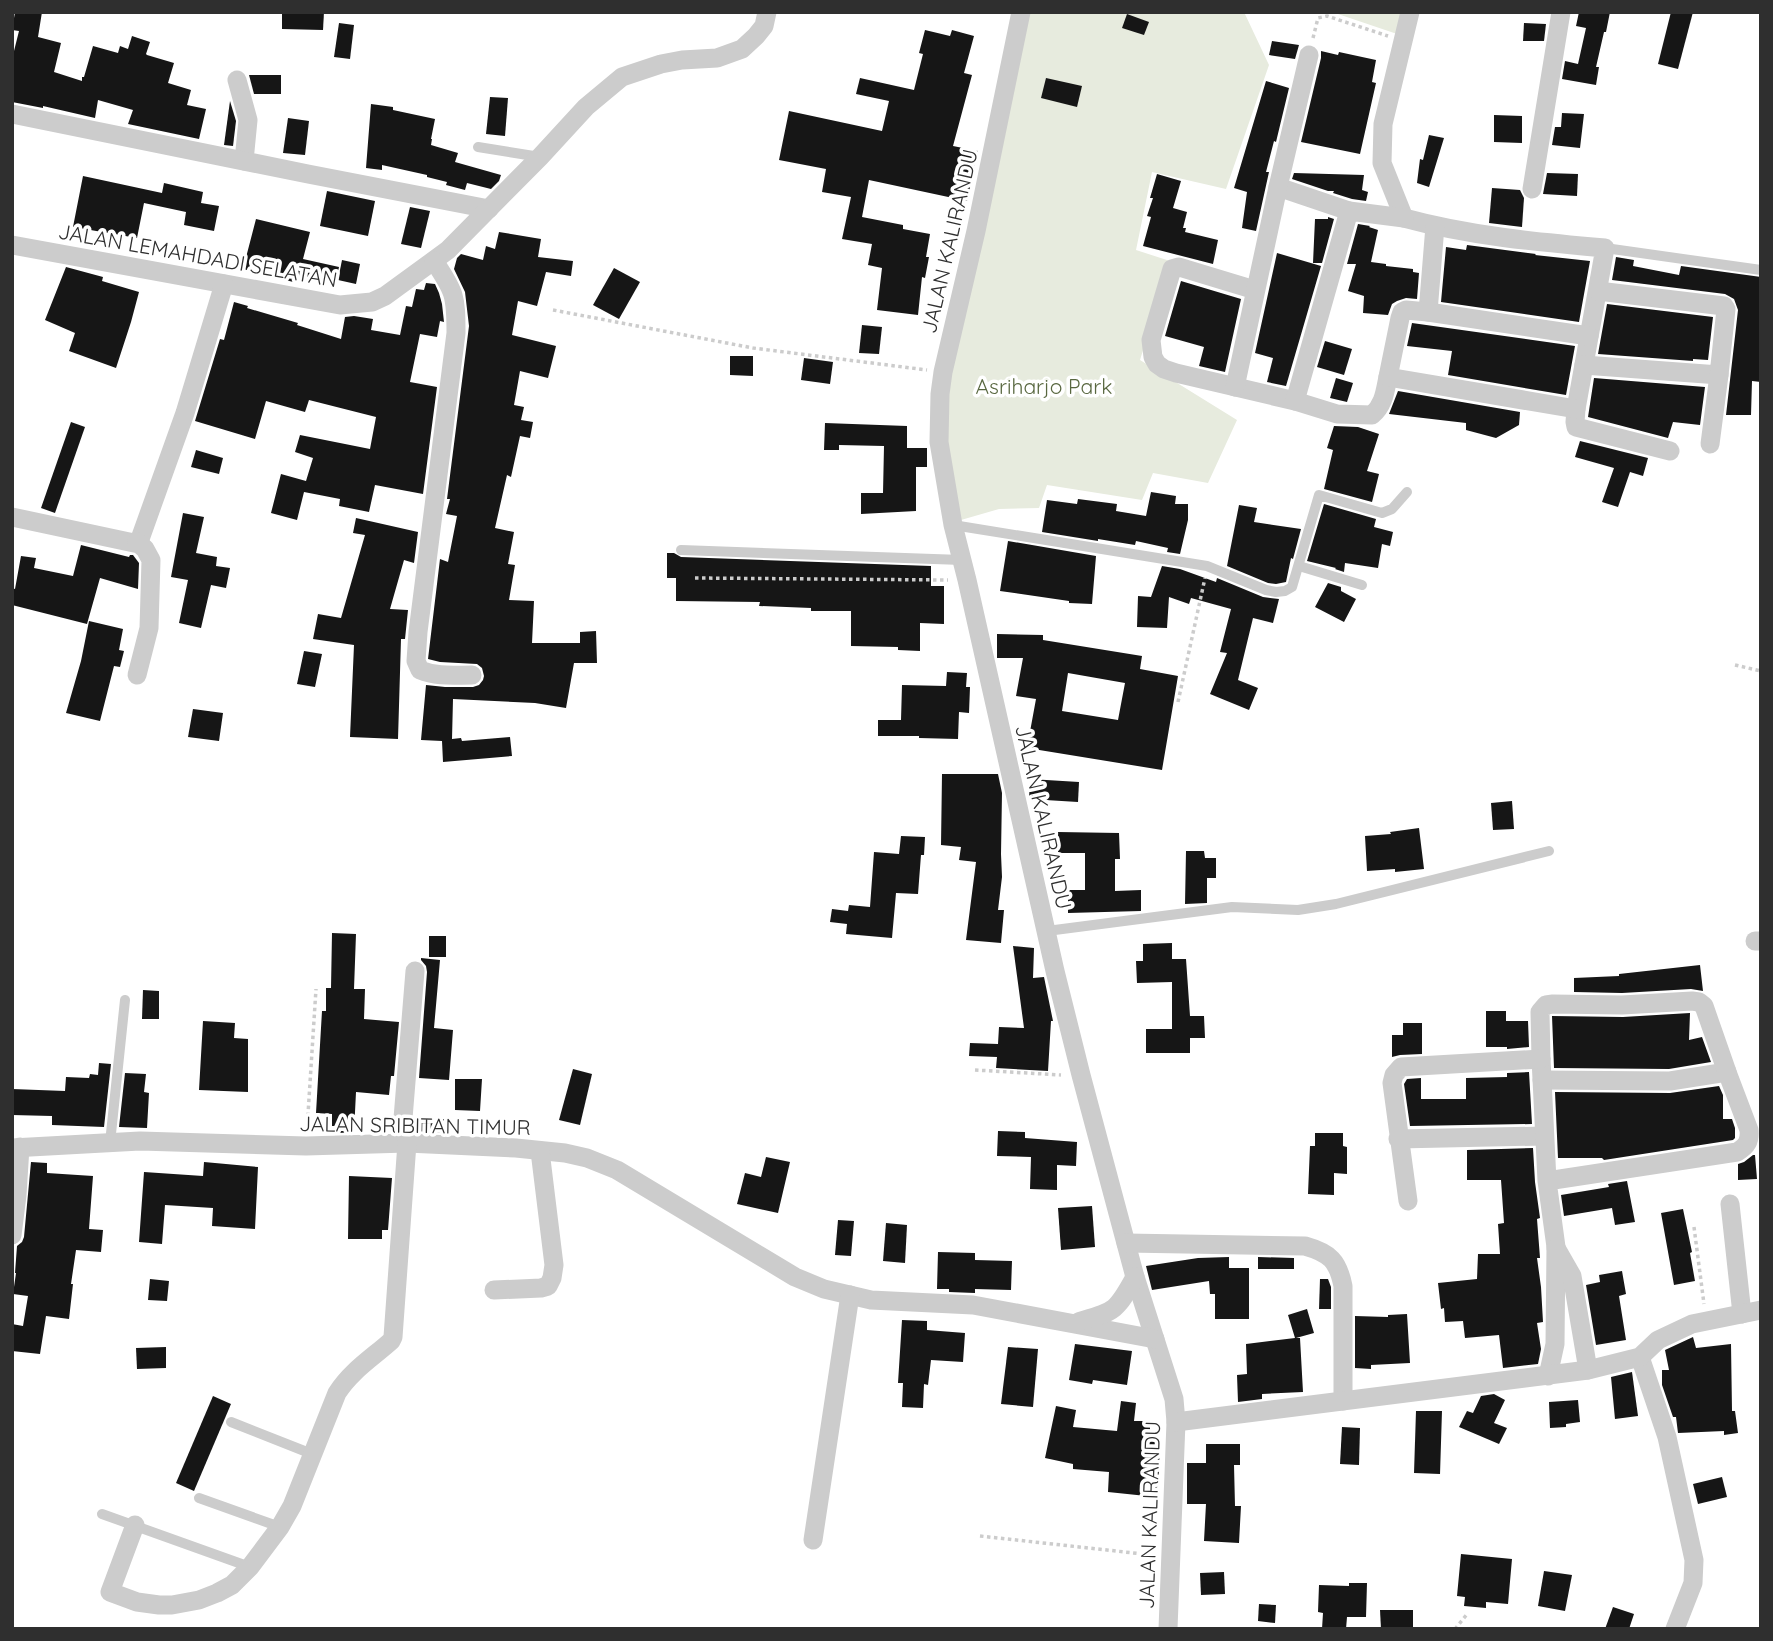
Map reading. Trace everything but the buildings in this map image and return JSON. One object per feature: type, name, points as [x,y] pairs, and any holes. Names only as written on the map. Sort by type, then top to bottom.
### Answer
[{"type":"street","name":"JALAN LEMAHDADI SELATAN","points":[[12,245],[340,305],[372,302],[385,296],[448,250],[586,107],[622,77],[660,64],[717,58],[742,49],[764,26],[767,12]]},
{"type":"street","name":"JALAN KALIRANDU","points":[[1021,12],[976,231],[943,372],[939,442],[953,525],[1081,1075],[1135,1277],[1174,1399],[1176,1422],[1168,1629]]},
{"type":"street","points":[[1404,218],[1382,163],[1383,124],[1410,12]]},
{"type":"street","points":[[1532,189],[1561,12]]},
{"type":"street","points":[[1235,387],[1309,55]]},
{"type":"street","points":[[237,80],[248,120],[244,161]]},
{"type":"street","points":[[12,114],[489,209]]},
{"type":"street","points":[[1278,187],[1349,211],[1404,218],[1434,226],[1522,241],[1605,248],[1574,422],[1576,427],[1670,452]]},
{"type":"street","points":[[1295,401],[1349,211]]},
{"type":"street","points":[[1428,312],[1434,226]]},
{"type":"street","points":[[434,261],[454,294],[456,333],[416,661],[420,670],[426,673],[443,676],[472,675]]},
{"type":"street","points":[[1255,290],[1190,270],[1175,267],[1171,269],[1151,340],[1153,357],[1157,364],[1164,369],[1337,414],[1372,415],[1383,402],[1402,312],[1406,310],[1589,337]]},
{"type":"street","points":[[137,542],[140,540],[185,413],[224,284]]},
{"type":"street","points":[[1598,291],[1724,306],[1726,309],[1710,444]]},
{"type":"street","points":[[1584,365],[1719,375]]},
{"type":"street","points":[[1388,377],[1576,409]]},
{"type":"street","points":[[12,517],[137,542],[145,548],[151,560],[149,628],[137,675]]},
{"type":"street","points":[[135,1525],[110,1592],[122,1598],[159,1605],[199,1600],[232,1584],[250,1567],[292,1506],[337,1393],[345,1380],[393,1337],[415,971]]},
{"type":"street","points":[[1547,1181],[1737,1152],[1745,1147],[1749,1140],[1749,1130],[1707,1012],[1699,1002],[1546,1005],[1540,1012],[1547,1181],[1556,1247],[1555,1344],[1548,1376]]},
{"type":"street","points":[[1408,1201],[1392,1083],[1394,1075],[1401,1067],[1541,1059]]},
{"type":"street","points":[[1542,1080],[1670,1081],[1727,1072]]},
{"type":"street","points":[[1398,1139],[1544,1136]]},
{"type":"street","name":"JALAN SRIBITAN TIMUR","points":[[16,1148],[140,1141],[306,1146],[404,1143],[516,1148],[587,1158],[617,1170],[795,1277],[824,1289],[871,1300],[973,1305],[1155,1339]]},
{"type":"street","points":[[12,1235],[17,1195],[16,1148]]},
{"type":"street","points":[[494,1290],[541,1288],[548,1286],[552,1278],[554,1265],[540,1151]]},
{"type":"street","points":[[1176,1422],[1548,1376],[1588,1370],[1640,1357],[1658,1340],[1692,1324],[1751,1312],[1730,1204]]},
{"type":"street","points":[[1126,1243],[1305,1246],[1320,1250],[1333,1259],[1340,1271],[1343,1286],[1343,1401]]},
{"type":"street","points":[[1556,1247],[1572,1276],[1588,1370]]},
{"type":"street","name":"JALAN SRIBITAN TIMUR","points":[[1073,1324],[1118,1307],[1135,1277]]},
{"type":"street","points":[[813,1540],[850,1295]]},
{"type":"street","points":[[1640,1357],[1667,1437],[1694,1560],[1693,1583],[1675,1629]]},
{"type":"lane","points":[[478,146],[540,157]]},
{"type":"lane","points":[[1605,248],[1761,270]]},
{"type":"lane","points":[[953,525],[1207,566],[1276,592],[1292,587],[1319,495],[1382,513],[1392,509],[1407,492]]},
{"type":"lane","points":[[681,550],[962,560]]},
{"type":"lane","points":[[1298,566],[1362,584]]},
{"type":"lane","points":[[1047,931],[1233,907],[1298,910],[1336,904],[1549,851]]},
{"type":"lane","points":[[110,1143],[125,1000]]},
{"type":"lane","points":[[231,1422],[312,1454]]},
{"type":"lane","points":[[199,1498],[280,1527]]},
{"type":"lane","points":[[102,1514],[250,1567]]},
{"type":"path","points":[[1309,55],[1318,18],[1327,16],[1403,41]]},
{"type":"path","points":[[553,310],[753,348],[943,372]]},
{"type":"path","points":[[1178,702],[1207,566]]},
{"type":"path","points":[[695,578],[967,580]]},
{"type":"path","points":[[1735,665],[1761,671]]},
{"type":"path","points":[[306,1146],[316,989]]},
{"type":"path","points":[[975,1070],[1081,1075]]},
{"type":"path","points":[[1694,1227],[1706,1321]]},
{"type":"path","points":[[980,1536],[1171,1558]]},
{"type":"path","points":[[1455,1629],[1468,1613]]},
{"type":"green space","name":"Asriharjo Park","points":[[1023,12],[1244,12],[1269,65],[1226,189],[1152,172],[1136,250],[1170,261],[1140,360],[1237,420],[1208,483],[1153,473],[1142,500],[1047,485],[1039,508],[999,509],[961,520],[945,454],[944,372]]},
{"type":"green space","points":[[1332,12],[1406,12],[1400,35]]}]
